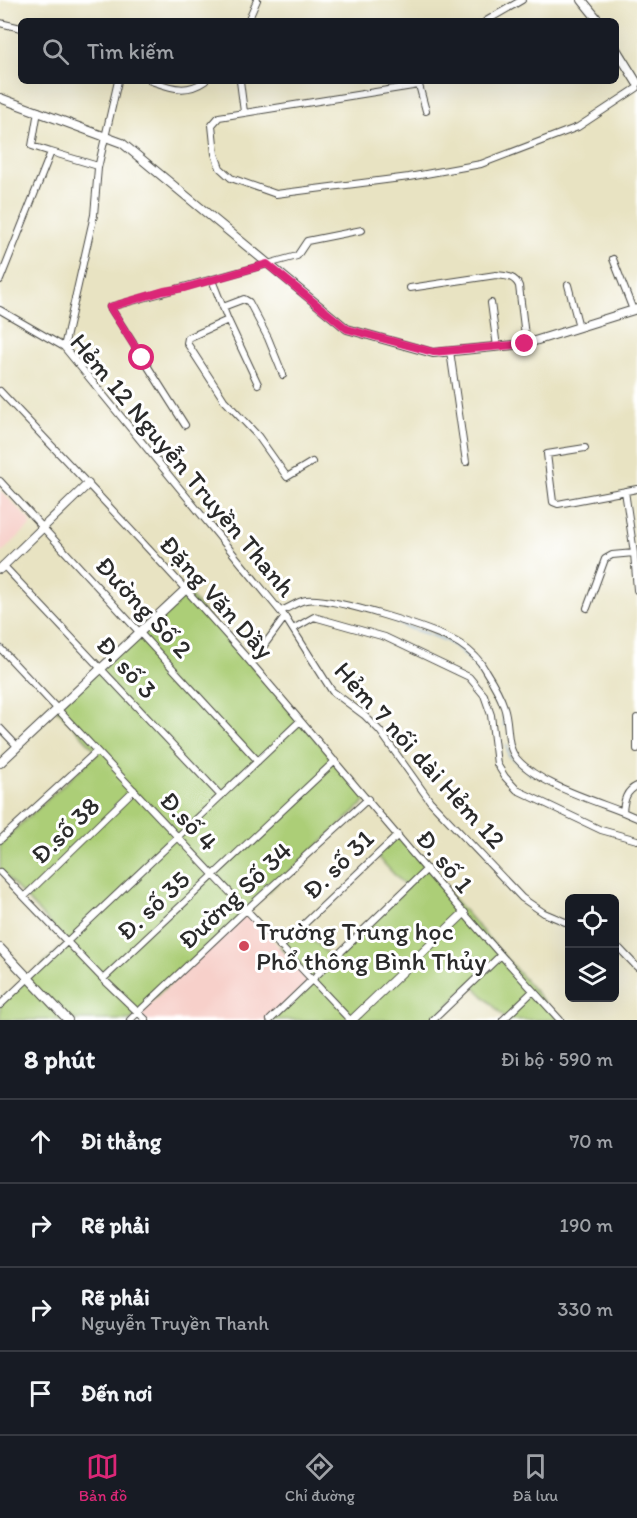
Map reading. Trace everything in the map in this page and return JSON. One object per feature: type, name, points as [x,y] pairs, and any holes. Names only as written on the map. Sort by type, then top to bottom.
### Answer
[{"type":"street","points":[[249,18],[257,0]]},
{"type":"street","points":[[491,18],[522,0]]},
{"type":"street","points":[[582,0],[597,18]]},
{"type":"street","points":[[0,23],[18,27]]},
{"type":"street","points":[[619,54],[637,83]]},
{"type":"street","points":[[64,347],[94,215],[98,166],[117,84]]},
{"type":"street","points":[[160,84],[175,89],[191,89],[200,84]]},
{"type":"street","points":[[240,84],[244,112]]},
{"type":"street","points":[[414,84],[278,109],[222,116],[213,122],[217,163],[231,178],[276,194],[409,177],[481,164],[578,127],[637,88]]},
{"type":"street","points":[[419,84],[426,111]]},
{"type":"street","points":[[0,98],[122,143],[347,329],[433,352],[526,344],[635,309],[613,259]]},
{"type":"street","points":[[38,111],[32,146],[98,166]]},
{"type":"street","points":[[0,280],[51,152]]},
{"type":"street","points":[[185,425],[110,307],[297,256],[307,241],[362,230]]},
{"type":"street","points":[[410,288],[496,275],[507,276],[515,280],[519,286],[526,344]]},
{"type":"street","points":[[212,280],[258,384]]},
{"type":"street","points":[[568,285],[579,327]]},
{"type":"street","points":[[224,307],[244,299],[249,302],[268,338],[283,375]]},
{"type":"street","points":[[491,303],[497,347]]},
{"type":"street","name":"Hẻm 12 Nguyễn Truyền Thanh","points":[[0,310],[64,347],[283,614],[251,663]]},
{"type":"street","points":[[228,320],[188,338],[187,343],[224,400],[258,436],[287,477],[312,462]]},
{"type":"street","points":[[450,351],[466,462]]},
{"type":"street","name":"Đặng Văn Dầy","points":[[0,391],[251,663],[398,835]]},
{"type":"street","points":[[585,448],[547,454],[553,502],[558,504],[637,489]]},
{"type":"street","name":"Đường Số 2","points":[[0,481],[258,761]]},
{"type":"street","points":[[2,567],[88,484]]},
{"type":"street","points":[[625,491],[637,590]]},
{"type":"street","points":[[587,608],[605,559],[612,555],[634,554]]},
{"type":"street","name":"Đ. số 3","points":[[2,567],[221,796]]},
{"type":"street","points":[[0,762],[185,590]]},
{"type":"street","points":[[283,614],[307,600],[336,604],[385,615],[459,644],[484,667],[504,707],[512,752],[518,760],[541,777],[637,818]]},
{"type":"street","name":"Hẻm 7 nối dài Hẻm 12","points":[[283,614],[332,691],[364,715],[380,731],[430,801],[522,898],[544,913],[565,922]]},
{"type":"street","points":[[293,629],[314,617],[355,628],[403,644],[469,677],[484,695],[491,715],[497,764],[516,790],[601,830],[637,840]]},
{"type":"street","name":"Đ.số 4","points":[[0,648],[351,1020]]},
{"type":"street","points":[[637,718],[637,749]]},
{"type":"street","points":[[0,1005],[300,721]]},
{"type":"street","points":[[0,728],[17,746]]},
{"type":"street","points":[[0,840],[97,751]]},
{"type":"street","name":"Đ. số 35","points":[[103,979],[335,761]]},
{"type":"street","points":[[623,812],[628,791],[637,786]]},
{"type":"street","name":"Đ.số 38","points":[[24,897],[134,790]]},
{"type":"street","name":"Đường Số 34","points":[[130,1020],[246,910],[368,800]]},
{"type":"street","name":"Đ. số 1","points":[[398,835],[560,1020]]},
{"type":"street","name":"Đ. số 31","points":[[280,947],[398,835]]},
{"type":"street","points":[[270,1020],[428,869]]},
{"type":"street","points":[[0,872],[103,979],[146,1020]]},
{"type":"street","points":[[351,1020],[464,913]]},
{"type":"street","points":[[0,948],[68,1020]]},
{"type":"street","points":[[617,948],[637,967]]},
{"type":"street","points":[[433,1020],[501,955]]},
{"type":"street","points":[[503,1020],[533,991]]},
{"type":"shaded area","points":[[0,490],[30,521],[30,526],[0,554]]},
{"type":"shaded area","name":"Trường Trung học Phổ thông Bình Thủy","points":[[246,912],[310,980],[267,1020],[146,1020],[140,1014]]},
{"type":"green space","points":[[185,590],[368,799],[130,1020],[0,1020],[0,1005],[67,942],[0,870],[0,843],[98,753],[56,708]]},
{"type":"green space","points":[[398,835],[560,1020],[503,1020],[505,1018],[471,983],[433,1020],[270,1020],[312,980],[280,947],[300,927],[333,959],[407,888],[376,855]]},
{"type":"waterway","points":[[394,621],[450,643],[459,649],[480,672],[502,708]]},
{"type":"waterway","points":[[503,713],[504,726]]},
{"type":"waterway","points":[[507,746],[509,756],[532,775]]},
{"type":"place","name":"Trường Trung học Phổ thông Bình Thủy","points":[[244,946]]},
{"type":"route","points":[[142,358],[110,307],[267,264],[347,329],[433,352],[525,344]]}]
